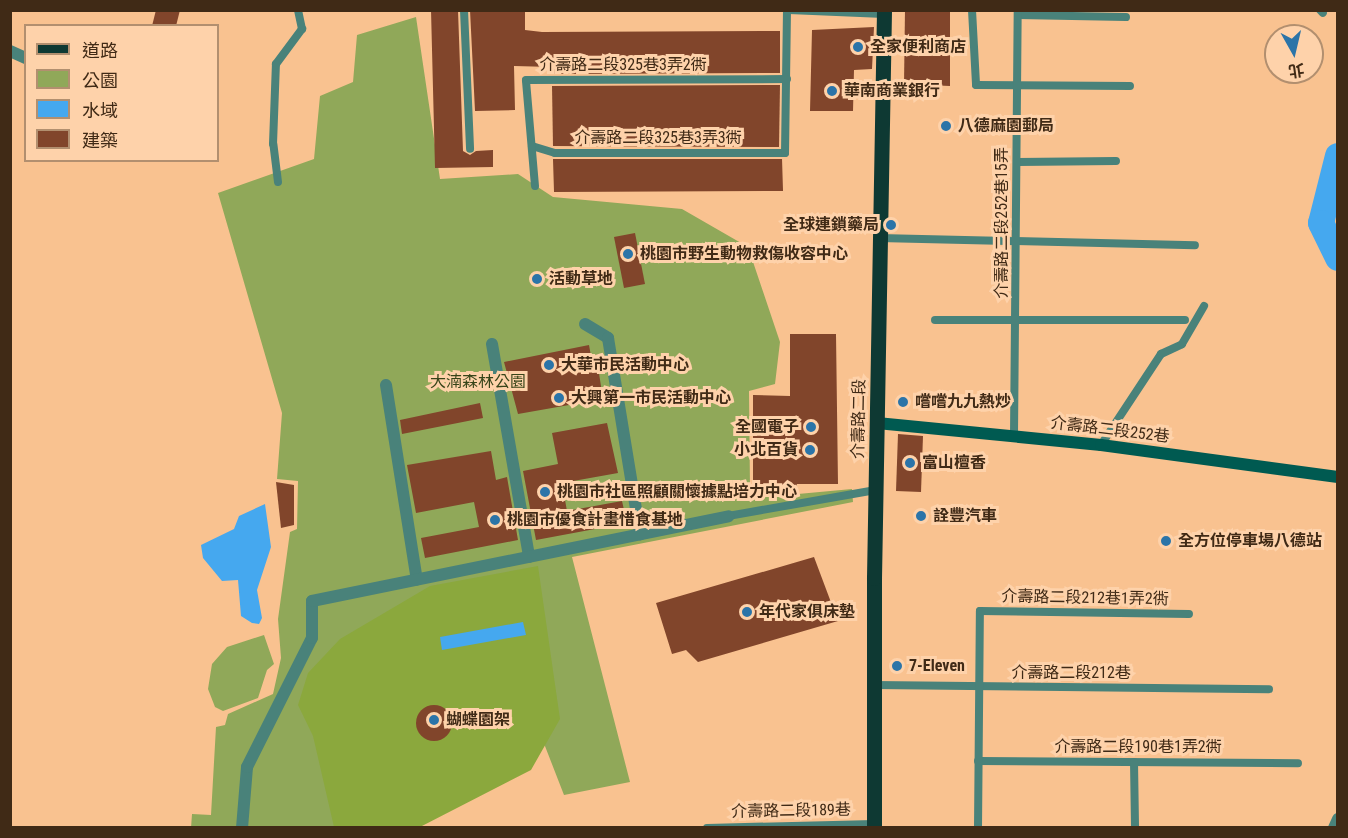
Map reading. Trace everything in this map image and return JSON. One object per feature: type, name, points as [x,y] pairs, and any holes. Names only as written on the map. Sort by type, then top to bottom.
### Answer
[{"type":"main road","name":"介壽路二段","points":[[874,826],[879,238],[884,12]]},
{"type":"street","points":[[10,51],[24,57]]},
{"type":"street","points":[[585,324],[608,338],[640,534]]},
{"type":"street","points":[[492,344],[529,557]]},
{"type":"street","points":[[386,385],[417,580]]},
{"type":"street","name":"介壽路二段252巷","points":[[877,423],[1101,445],[1338,477]]},
{"type":"street","points":[[242,828],[247,767],[312,638],[312,602],[728,516]]},
{"type":"street","points":[[1334,828],[1338,819]]},
{"type":"lane","points":[[278,182],[273,144],[276,64],[302,29],[298,10]]},
{"type":"lane","points":[[464,10],[470,149]]},
{"type":"lane","points":[[787,79],[788,10],[884,12]]},
{"type":"lane","points":[[972,10],[976,85],[1130,86]]},
{"type":"lane","points":[[1018,13],[1126,17]]},
{"type":"lane","name":"介壽路二段252巷15弄","points":[[1014,435],[1018,13]]},
{"type":"lane","name":"介壽路二段325巷3弄2衖","points":[[532,146],[526,80],[787,79]]},
{"type":"lane","name":"介壽路二段325巷3弄3衖","points":[[532,146],[555,153],[785,153],[787,79]]},
{"type":"lane","points":[[532,146],[535,186]]},
{"type":"lane","points":[[1018,162],[1116,161]]},
{"type":"lane","points":[[879,238],[1194,245]]},
{"type":"lane","points":[[1101,445],[1161,354],[1182,344],[1204,306]]},
{"type":"lane","points":[[935,320],[1185,320]]},
{"type":"lane","points":[[728,516],[876,490]]},
{"type":"lane","name":"介壽路二段212巷1弄2衖","points":[[978,687],[980,611],[1189,614]]},
{"type":"lane","name":"介壽路二段212巷","points":[[874,685],[1269,689]]},
{"type":"lane","points":[[978,687],[978,828]]},
{"type":"lane","name":"介壽路二段190巷1弄2衖","points":[[978,761],[1298,763]]},
{"type":"lane","points":[[1134,762],[1135,828]]},
{"type":"lane","name":"介壽路二段189巷","points":[[708,828],[874,826]]},
{"type":"green space","name":"大湳森林公園","points":[[416,17],[440,179],[518,174],[553,197],[682,209],[748,247],[780,342],[775,384],[749,391],[750,489],[798,494],[852,489],[853,502],[572,557],[630,782],[564,795],[543,741],[388,827],[191,828],[192,814],[211,815],[216,727],[225,725],[228,714],[273,694],[281,658],[278,619],[290,532],[297,529],[298,481],[277,479],[282,413],[218,193],[314,159],[320,96],[353,82],[357,35]]},
{"type":"green space","points":[[538,566],[560,719],[531,770],[420,827],[334,827],[313,736],[298,705],[308,673],[340,639],[430,586]]},
{"type":"green space","points":[[264,635],[274,664],[267,670],[258,698],[223,711],[215,707],[208,689],[212,664],[227,647]]},
{"type":"water","points":[[265,504],[271,547],[257,590],[262,618],[259,624],[252,623],[241,616],[238,580],[222,581],[203,558],[201,545],[234,529],[239,516]]},
{"type":"water","points":[[523,622],[526,635],[442,650],[440,637]]},
{"type":"building","points":[[156,10],[180,10],[176,24],[152,24]]},
{"type":"building","points":[[431,10],[458,10],[463,151],[470,155],[476,151],[493,150],[493,167],[435,168]]},
{"type":"building","points":[[470,10],[525,10],[525,30],[542,32],[780,31],[780,73],[552,74],[552,67],[514,66],[515,110],[475,111]]},
{"type":"building","points":[[905,10],[950,10],[950,86],[904,84]]},
{"type":"building","points":[[874,27],[872,69],[854,70],[853,111],[810,111],[812,30]]},
{"type":"building","points":[[780,85],[779,147],[553,146],[552,86]]},
{"type":"building","points":[[553,159],[782,159],[783,191],[554,192]]},
{"type":"building","name":"桃園市野生動物救傷收容中心","points":[[635,233],[645,284],[624,288],[614,237]]},
{"type":"building","points":[[790,334],[836,334],[838,484],[797,484],[797,490],[753,488],[753,395],[790,396]]},
{"type":"building","points":[[589,345],[591,356],[601,354],[603,366],[598,367],[603,399],[518,414],[504,362]]},
{"type":"building","points":[[480,403],[483,418],[402,434],[400,420]]},
{"type":"building","name":"桃園市社區照顧關懷據點培力中心","points":[[607,423],[618,473],[562,483],[567,511],[622,501],[627,523],[536,540],[523,471],[558,464],[552,433]]},
{"type":"building","name":"富山檀香","points":[[898,434],[923,436],[921,492],[896,491]]},
{"type":"building","name":"桃園市優食計畫惜食基地","points":[[491,451],[496,480],[507,477],[518,540],[425,558],[421,538],[479,527],[474,502],[416,513],[407,465]]},
{"type":"building","points":[[276,482],[294,485],[294,525],[281,528]]},
{"type":"building","name":"年代家俱床墊","points":[[814,557],[838,621],[698,662],[686,650],[672,654],[656,603]]},
{"type":"building","name":"蝴蝶園架","points":[[434,705],[447,710],[452,723],[447,736],[434,741],[421,736],[416,723],[421,710]]},
{"type":"waterway","points":[[1338,156],[1321,223],[1338,258]]},
{"type":"place","name":"全家便利商店","points":[[858,47]]},
{"type":"place","name":"華南商業銀行","points":[[832,91]]},
{"type":"place","name":"八德麻園郵局","points":[[946,126]]},
{"type":"place","name":"全球連鎖藥局","points":[[891,225]]},
{"type":"place","name":"桃園市野生動物救傷收容中心","points":[[628,254]]},
{"type":"place","name":"活動草地","points":[[537,279]]},
{"type":"place","name":"大華市民活動中心","points":[[549,365]]},
{"type":"place","name":"大興第一市民活動中心","points":[[559,398]]},
{"type":"place","name":"嚐嚐九九熱炒","points":[[903,402]]},
{"type":"place","name":"全國電子","points":[[811,427]]},
{"type":"place","name":"小北百貨","points":[[810,450]]},
{"type":"place","name":"富山檀香","points":[[910,463]]},
{"type":"place","name":"桃園市社區照顧關懷據點培力中心","points":[[545,492]]},
{"type":"place","name":"詮豐汽車","points":[[921,516]]},
{"type":"place","name":"桃園市優食計畫惜食基地","points":[[495,520]]},
{"type":"place","name":"全方位停車場八德站","points":[[1166,541]]},
{"type":"place","name":"年代家俱床墊","points":[[747,612]]},
{"type":"place","name":"7-Eleven","points":[[897,666]]},
{"type":"place","name":"蝴蝶園架","points":[[434,720]]}]
